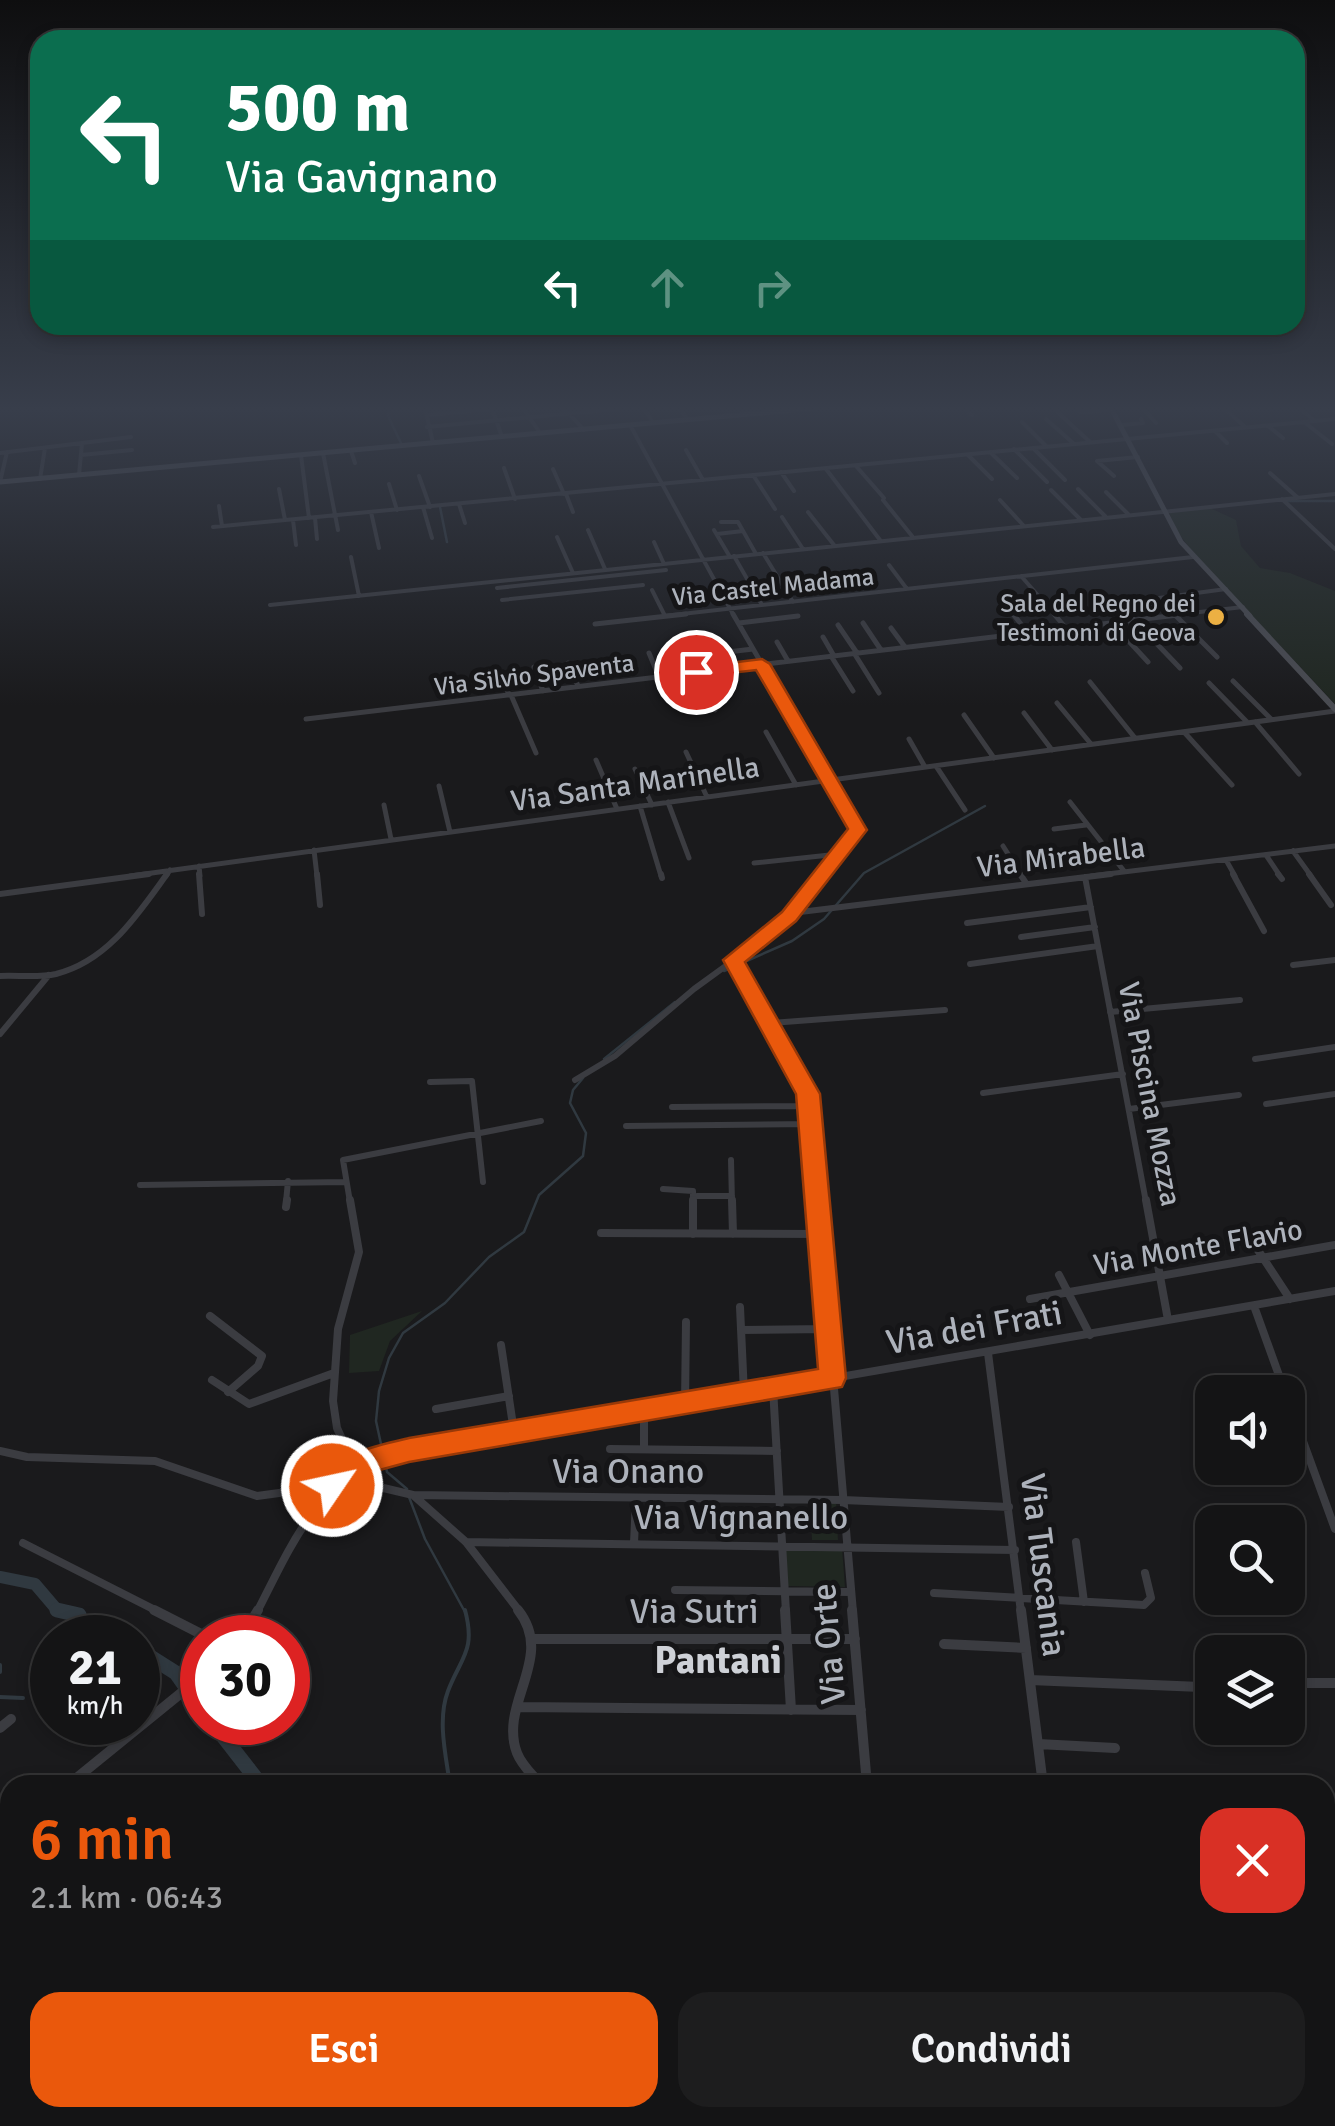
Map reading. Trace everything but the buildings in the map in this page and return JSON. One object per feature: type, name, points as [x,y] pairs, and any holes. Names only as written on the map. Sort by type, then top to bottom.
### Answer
[{"type":"street","points":[[220,507],[222,526]]},
{"type":"street","points":[[282,507],[285,520]]},
{"type":"street","points":[[310,507],[317,539]]},
{"type":"street","points":[[332,507],[338,530]]},
{"type":"street","points":[[213,527],[424,507]]},
{"type":"street","points":[[426,507],[432,538]]},
{"type":"street","points":[[460,507],[465,522]]},
{"type":"street","points":[[571,507],[573,512]]},
{"type":"street","points":[[575,1080],[616,1056],[687,995],[735,964],[792,913],[858,830],[674,507]]},
{"type":"street","points":[[855,507],[880,540]]},
{"type":"street","points":[[890,507],[913,537]]},
{"type":"street","points":[[1007,507],[1024,526]]},
{"type":"street","points":[[1069,507],[1081,520]]},
{"type":"street","points":[[1097,507],[1107,517]]},
{"type":"street","points":[[1121,507],[1129,515]]},
{"type":"street","points":[[1163,507],[1193,556],[1335,710]]},
{"type":"street","points":[[270,605],[1212,507]]},
{"type":"street","points":[[1291,507],[1335,549]]},
{"type":"street","points":[[371,512],[380,548]]},
{"type":"street","points":[[808,512],[834,545]]},
{"type":"street","points":[[782,517],[803,549]]},
{"type":"street","points":[[293,520],[296,544]]},
{"type":"street","points":[[721,522],[736,522],[793,602]]},
{"type":"street","points":[[588,530],[606,569]]},
{"type":"street","points":[[743,531],[716,532],[762,606]]},
{"type":"street","points":[[558,537],[578,595]]},
{"type":"street","points":[[654,542],[665,567]]},
{"type":"street","name":"Via Castel Madama","points":[[595,624],[1193,556]]},
{"type":"street","points":[[351,557],[359,596]]},
{"type":"street","points":[[889,565],[907,589]]},
{"type":"street","points":[[497,588],[606,569],[618,571]]},
{"type":"street","points":[[618,571],[627,590]]},
{"type":"street","points":[[1021,576],[1066,628]]},
{"type":"street","points":[[502,600],[627,590],[643,585]]},
{"type":"street","points":[[1160,598],[1226,589]]},
{"type":"street","points":[[652,590],[665,616]]},
{"type":"street","name":"Via Silvio Spaventa","points":[[306,719],[1243,607]]},
{"type":"street","points":[[1010,611],[1028,632]]},
{"type":"street","points":[[1175,615],[1217,656]]},
{"type":"street","points":[[739,623],[798,616]]},
{"type":"street","points":[[1134,620],[1180,668]]},
{"type":"street","points":[[1112,622],[1148,662]]},
{"type":"street","points":[[862,623],[880,650]]},
{"type":"street","points":[[838,625],[879,693]]},
{"type":"street","points":[[892,628],[905,648]]},
{"type":"street","points":[[823,637],[853,691]]},
{"type":"street","points":[[778,642],[788,661]]},
{"type":"street","points":[[711,654],[753,649]]},
{"type":"street","points":[[648,653],[659,676]]},
{"type":"street","points":[[568,663],[578,686]]},
{"type":"street","points":[[534,667],[543,690]]},
{"type":"street","points":[[500,671],[536,753]]},
{"type":"street","points":[[696,672],[715,710]]},
{"type":"street","points":[[1090,682],[1136,738]]},
{"type":"street","points":[[1208,682],[1299,774]]},
{"type":"street","points":[[1233,682],[1272,720]]},
{"type":"street","points":[[1056,702],[1092,744]]},
{"type":"street","name":"Via Santa Marinella","points":[[0,894],[1335,710]]},
{"type":"street","points":[[1024,713],[1052,750]]},
{"type":"street","points":[[964,715],[994,758]]},
{"type":"street","points":[[766,732],[796,785]]},
{"type":"street","points":[[1184,732],[1232,785]]},
{"type":"street","points":[[909,740],[926,767]]},
{"type":"street","points":[[686,752],[708,797]]},
{"type":"street","points":[[596,760],[618,809]]},
{"type":"street","points":[[936,766],[964,810]]},
{"type":"street","points":[[636,768],[652,804]]},
{"type":"street","points":[[439,786],[450,832]]},
{"type":"street","points":[[668,802],[689,858]]},
{"type":"street","points":[[1070,802],[1124,872]]},
{"type":"street","points":[[384,805],[392,840]]},
{"type":"street","points":[[640,806],[662,878]]},
{"type":"street","points":[[1054,829],[1086,824]]},
{"type":"street","points":[[1003,846],[1026,884]]},
{"type":"street","name":"Via Mirabella","points":[[792,913],[1335,846]]},
{"type":"street","points":[[314,850],[320,905]]},
{"type":"street","points":[[1294,852],[1330,905]]},
{"type":"street","points":[[754,863],[840,854]]},
{"type":"street","points":[[1266,855],[1282,879]]},
{"type":"street","points":[[1226,860],[1264,932]]},
{"type":"street","points":[[199,866],[202,914]]},
{"type":"street","points":[[0,976],[49,975],[71,968],[115,941],[170,870]]},
{"type":"street","name":"Via Piscina Mozza","points":[[1085,877],[1168,1320]]},
{"type":"street","points":[[967,923],[1091,907]]},
{"type":"street","points":[[1022,936],[1094,928]]},
{"type":"street","points":[[970,964],[1098,946]]},
{"type":"street","points":[[1294,965],[1335,960]]},
{"type":"street","name":"Via Orte","points":[[735,964],[805,1086],[810,1106],[866,1775]]},
{"type":"street","points":[[0,1034],[49,975]]},
{"type":"street","points":[[1110,1012],[1240,1000]]},
{"type":"street","points":[[770,1022],[945,1010]]},
{"type":"street","points":[[1255,1059],[1335,1048]]},
{"type":"street","points":[[982,1093],[1122,1074]]},
{"type":"street","points":[[430,1082],[472,1081],[483,1182]]},
{"type":"street","points":[[1266,1104],[1335,1094]]},
{"type":"street","points":[[1129,1108],[1238,1095]]},
{"type":"street","points":[[672,1107],[810,1106]]},
{"type":"street","points":[[355,1468],[336,1421],[334,1373],[339,1325],[359,1252],[342,1160],[541,1121]]},
{"type":"street","points":[[626,1126],[812,1124]]},
{"type":"street","points":[[730,1160],[733,1234]]},
{"type":"street","points":[[286,1207],[288,1181]]},
{"type":"street","points":[[140,1185],[346,1182]]},
{"type":"street","points":[[663,1189],[692,1192],[693,1234]]},
{"type":"street","points":[[697,1196],[732,1196]]},
{"type":"street","points":[[601,1233],[820,1234]]},
{"type":"street","points":[[1250,1238],[1290,1299]]},
{"type":"street","name":"Via Monte Flavio","points":[[1030,1299],[1335,1246]]},
{"type":"street","name":"Via Monte Flavio","points":[[1060,1274],[1090,1334]]},
{"type":"street","name":"Via dei Frati","points":[[254,1615],[309,1516],[332,1486],[379,1456],[1335,1290]]},
{"type":"street","points":[[1254,1306],[1279,1375]]},
{"type":"street","points":[[740,1307],[744,1394]]},
{"type":"street","points":[[210,1316],[262,1356],[260,1364],[228,1392]]},
{"type":"street","points":[[685,1404],[686,1322]]},
{"type":"street","points":[[741,1330],[828,1329]]},
{"type":"street","points":[[502,1345],[514,1432]]},
{"type":"street","name":"Via Tuscania","points":[[988,1353],[1042,1775]]},
{"type":"street","points":[[212,1380],[242,1403],[257,1403],[334,1373]]},
{"type":"street","points":[[774,1388],[791,1710]]},
{"type":"street","points":[[436,1409],[509,1396]]},
{"type":"street","points":[[644,1410],[644,1449]]},
{"type":"street","points":[[1305,1447],[1335,1530]]},
{"type":"street","points":[[610,1449],[777,1450]]},
{"type":"street","points":[[0,1451],[27,1457],[151,1460],[257,1496],[332,1486]]},
{"type":"street","points":[[342,1478],[413,1495],[466,1542],[526,1621],[533,1638],[532,1663],[518,1708],[515,1747],[534,1775]]},
{"type":"street","name":"Via Onano","points":[[413,1495],[780,1498],[1009,1508]]},
{"type":"street","points":[[634,1543],[636,1498]]},
{"type":"street","name":"Via Vignanello","points":[[466,1542],[1014,1550]]},
{"type":"street","points":[[1076,1542],[1084,1602]]},
{"type":"street","points":[[23,1543],[180,1623]]},
{"type":"street","points":[[934,1594],[1146,1605],[1150,1596],[1146,1573]]},
{"type":"street","points":[[676,1590],[851,1592]]},
{"type":"street","name":"Via Sutri","points":[[533,1638],[855,1639]]},
{"type":"street","points":[[944,1644],[1026,1648]]},
{"type":"street","points":[[1030,1680],[1195,1685]]},
{"type":"street","points":[[1305,1683],[1335,1682]]},
{"type":"street","points":[[80,1775],[180,1694]]},
{"type":"street","points":[[518,1708],[861,1710]]},
{"type":"street","points":[[0,1728],[10,1720]]},
{"type":"street","points":[[1038,1744],[1115,1748]]},
{"type":"shaded area","points":[[1210,508],[1236,520],[1241,546],[1260,568],[1290,573],[1335,591],[1335,704],[1196,556],[1178,533],[1169,513]]},
{"type":"shaded area","points":[[422,1311],[390,1341],[379,1371],[349,1373],[350,1335]]},
{"type":"shaded area","points":[[810,1501],[836,1501],[838,1540],[812,1540]]},
{"type":"shaded area","points":[[785,1546],[842,1547],[845,1587],[787,1586]]},
{"type":"waterway","points":[[440,507],[447,542]]},
{"type":"waterway","points":[[724,971],[792,941],[824,919],[864,873],[985,806]]},
{"type":"waterway","points":[[604,1059],[675,1002]]},
{"type":"waterway","points":[[407,1489],[387,1472],[376,1421],[379,1391],[389,1358],[403,1333],[445,1303],[489,1257],[524,1232],[539,1195],[583,1156],[586,1133],[570,1103],[573,1090],[583,1078]]},
{"type":"waterway","points":[[409,1497],[425,1539],[465,1612]]},
{"type":"waterway","points":[[0,1577],[35,1584],[57,1610]]},
{"type":"waterway","points":[[57,1610],[79,1615]]},
{"type":"waterway","points":[[57,1610],[65,1612]]},
{"type":"waterway","points":[[449,1775],[443,1714],[448,1691],[468,1645],[465,1610]]},
{"type":"waterway","points":[[160,1663],[180,1679]]},
{"type":"waterway","points":[[0,1665],[0,1672]]},
{"type":"waterway","points":[[0,1697],[23,1698]]},
{"type":"waterway","points":[[230,1745],[253,1775]]},
{"type":"place","name":"Sala del Regno dei Testimoni di Geova","points":[[1216,617]]},
{"type":"district","name":"Pantani","points":[[718,1660]]},
{"type":"route","points":[[332,1486],[353,1469],[379,1456],[832,1378],[808,1094],[733,960],[789,916],[858,830],[762,664],[696,672]]}]
